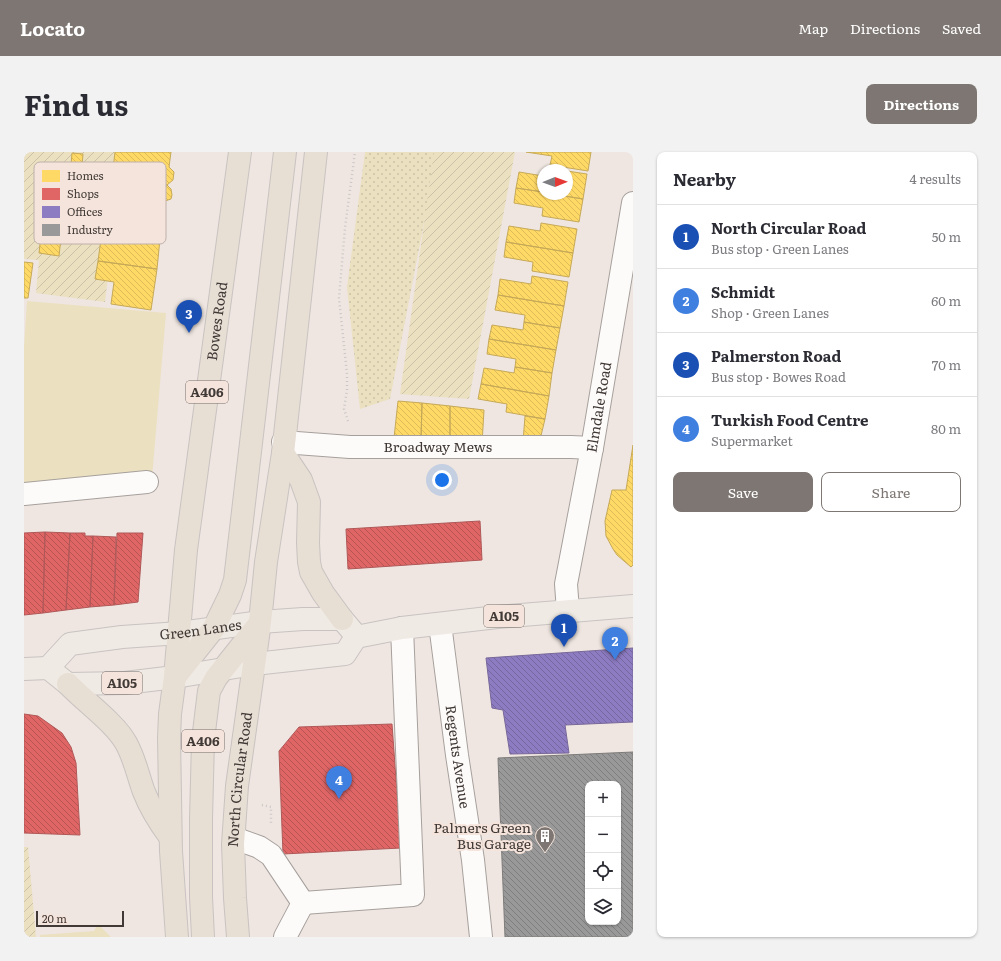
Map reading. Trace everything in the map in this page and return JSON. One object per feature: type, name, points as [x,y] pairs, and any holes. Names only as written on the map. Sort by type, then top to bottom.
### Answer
[{"type":"highway","name":"Bowes Road","points":[[180,633],[186,550],[240,152]]},
{"type":"highway","points":[[175,677],[214,628],[230,595],[235,580],[285,152]]},
{"type":"highway","name":"A406","points":[[203,937],[201,820],[203,740],[209,691],[216,678],[260,622],[266,562],[283,448],[316,152]]},
{"type":"highway","points":[[283,448],[301,480],[309,502],[308,542],[311,572],[323,593],[342,619]]},
{"type":"highway","name":"North Circular Road","points":[[238,937],[235,898],[234,838],[237,786],[260,622]]},
{"type":"highway","name":"A406","points":[[177,937],[170,837],[169,738],[170,714],[180,633]]},
{"type":"highway","points":[[68,684],[113,726],[126,742],[137,765],[144,791],[154,815],[170,837]]},
{"type":"main road","name":"A105","points":[[68,684],[125,683],[175,677],[254,664],[345,654],[356,636],[402,628],[497,617],[633,606]]},
{"type":"main road","name":"Green Lanes","points":[[48,668],[70,644],[118,637],[180,633],[260,622],[303,619],[342,619]]},
{"type":"main road","points":[[342,619],[356,636]]},
{"type":"main road","points":[[24,669],[48,668],[68,684]]},
{"type":"street","name":"Elmdale Road","points":[[568,611],[566,584],[592,448],[633,203]]},
{"type":"street","name":"Broadway Mews","points":[[283,448],[592,448]]},
{"type":"street","points":[[24,494],[147,482]]},
{"type":"street","name":"Regents Avenue","points":[[440,624],[457,755],[474,860],[481,937]]},
{"type":"street","points":[[303,903],[413,895],[402,628]]},
{"type":"street","points":[[234,838],[259,847],[271,855],[303,903]]},
{"type":"street","points":[[285,937],[303,903]]},
{"type":"path","points":[[344,409],[347,390],[347,374],[339,298],[344,228],[355,152]]},
{"type":"shaded area","points":[[24,152],[123,152],[122,162],[34,162],[34,244],[112,244],[105,302],[36,293],[39,260],[24,259]]},
{"type":"shaded area","points":[[365,152],[436,152],[429,197],[390,399],[360,409],[347,287]]},
{"type":"shaded area","points":[[434,152],[515,152],[469,399],[400,394]]},
{"type":"shaded area","points":[[27,301],[166,313],[151,490],[24,488],[24,347]]},
{"type":"shaded area","points":[[24,847],[28,847],[36,937],[24,937]]},
{"type":"shaded area","points":[[98,924],[111,937],[40,937],[40,935],[94,931]]},
{"type":"building: Homes","points":[[115,152],[171,152],[169,167],[174,172],[173,180],[166,185],[166,162],[114,162]]},
{"type":"building: Homes","points":[[526,152],[591,152],[588,171],[573,169],[573,164],[550,164],[552,156]]},
{"type":"building: Homes","points":[[72,153],[83,154],[82,162],[71,162]]},
{"type":"building: Homes","points":[[519,172],[537,175],[537,191],[516,188]]},
{"type":"building: Homes","points":[[573,172],[587,174],[583,199],[573,197]]},
{"type":"building: Homes","points":[[166,185],[171,189],[171,199],[166,201]]},
{"type":"building: Homes","points":[[516,188],[537,191],[537,200],[573,200],[573,197],[583,199],[579,222],[542,216],[543,208],[514,203]]},
{"type":"building: Homes","points":[[541,223],[577,229],[573,253],[506,242],[509,226],[540,231]]},
{"type":"building: Homes","points":[[506,242],[573,253],[569,277],[532,271],[533,262],[504,257]]},
{"type":"building: Homes","points":[[40,244],[60,244],[59,256],[39,253]]},
{"type":"building: Homes","points":[[100,244],[160,244],[157,269],[98,261]]},
{"type":"building: Homes","points":[[98,261],[157,269],[151,310],[111,304],[114,282],[95,279]]},
{"type":"building: Homes","points":[[24,262],[33,263],[28,298],[24,298]]},
{"type":"building: Homes","points":[[532,276],[568,282],[564,306],[498,295],[500,279],[531,284]]},
{"type":"building: Homes","points":[[498,295],[564,306],[560,328],[524,322],[525,315],[495,310]]},
{"type":"building: Homes","points":[[524,322],[560,328],[556,350],[489,339],[492,325],[523,330]]},
{"type":"building: Homes","points":[[489,339],[556,350],[552,373],[515,367],[516,359],[487,354]]},
{"type":"building: Homes","points":[[515,367],[552,373],[549,396],[481,384],[484,368],[514,373]]},
{"type":"building: Homes","points":[[481,384],[549,396],[545,419],[506,412],[507,404],[478,399]]},
{"type":"building: Homes","points":[[398,401],[422,403],[421,440],[394,438]]},
{"type":"building: Homes","points":[[422,403],[450,406],[450,442],[421,440]]},
{"type":"building: Homes","points":[[450,406],[484,410],[482,444],[450,442]]},
{"type":"building: Homes","points":[[525,416],[545,419],[539,444],[523,442]]},
{"type":"building: Homes","points":[[633,445],[633,565],[631,567],[617,555],[613,549],[606,536],[605,521],[612,490],[626,490]]},
{"type":"building: Shops","points":[[480,521],[482,560],[348,569],[346,529]]},
{"type":"building: Shops","points":[[45,532],[43,613],[24,615],[24,533]]},
{"type":"building: Shops","points":[[45,532],[70,533],[66,610],[43,613]]},
{"type":"building: Shops","points":[[70,533],[85,533],[85,536],[93,536],[90,607],[66,610]]},
{"type":"building: Shops","points":[[117,533],[143,533],[138,602],[114,605]]},
{"type":"building: Shops","points":[[93,536],[116,537],[114,605],[90,607]]},
{"type":"building: Shops","points":[[24,714],[38,716],[62,733],[71,747],[76,763],[80,835],[24,833]]},
{"type":"building: Shops","points":[[392,724],[401,848],[283,854],[279,751],[299,727]]},
{"type":"building: Offices","points":[[633,648],[633,722],[565,725],[569,753],[510,754],[503,710],[492,708],[486,658]]},
{"type":"building: Industry","name":"Palmers Green Bus Garage","points":[[633,752],[633,937],[505,937],[498,758]]},
{"type":"place","name":"Palmerston Road","points":[[189,333]]},
{"type":"place","name":"North Circular Road","points":[[564,647]]},
{"type":"place","name":"Schmidt","points":[[615,660]]},
{"type":"place","name":"Turkish Food Centre","points":[[339,799]]},
{"type":"place","name":"Palmers Green Bus Garage","points":[[545,853]]}]
